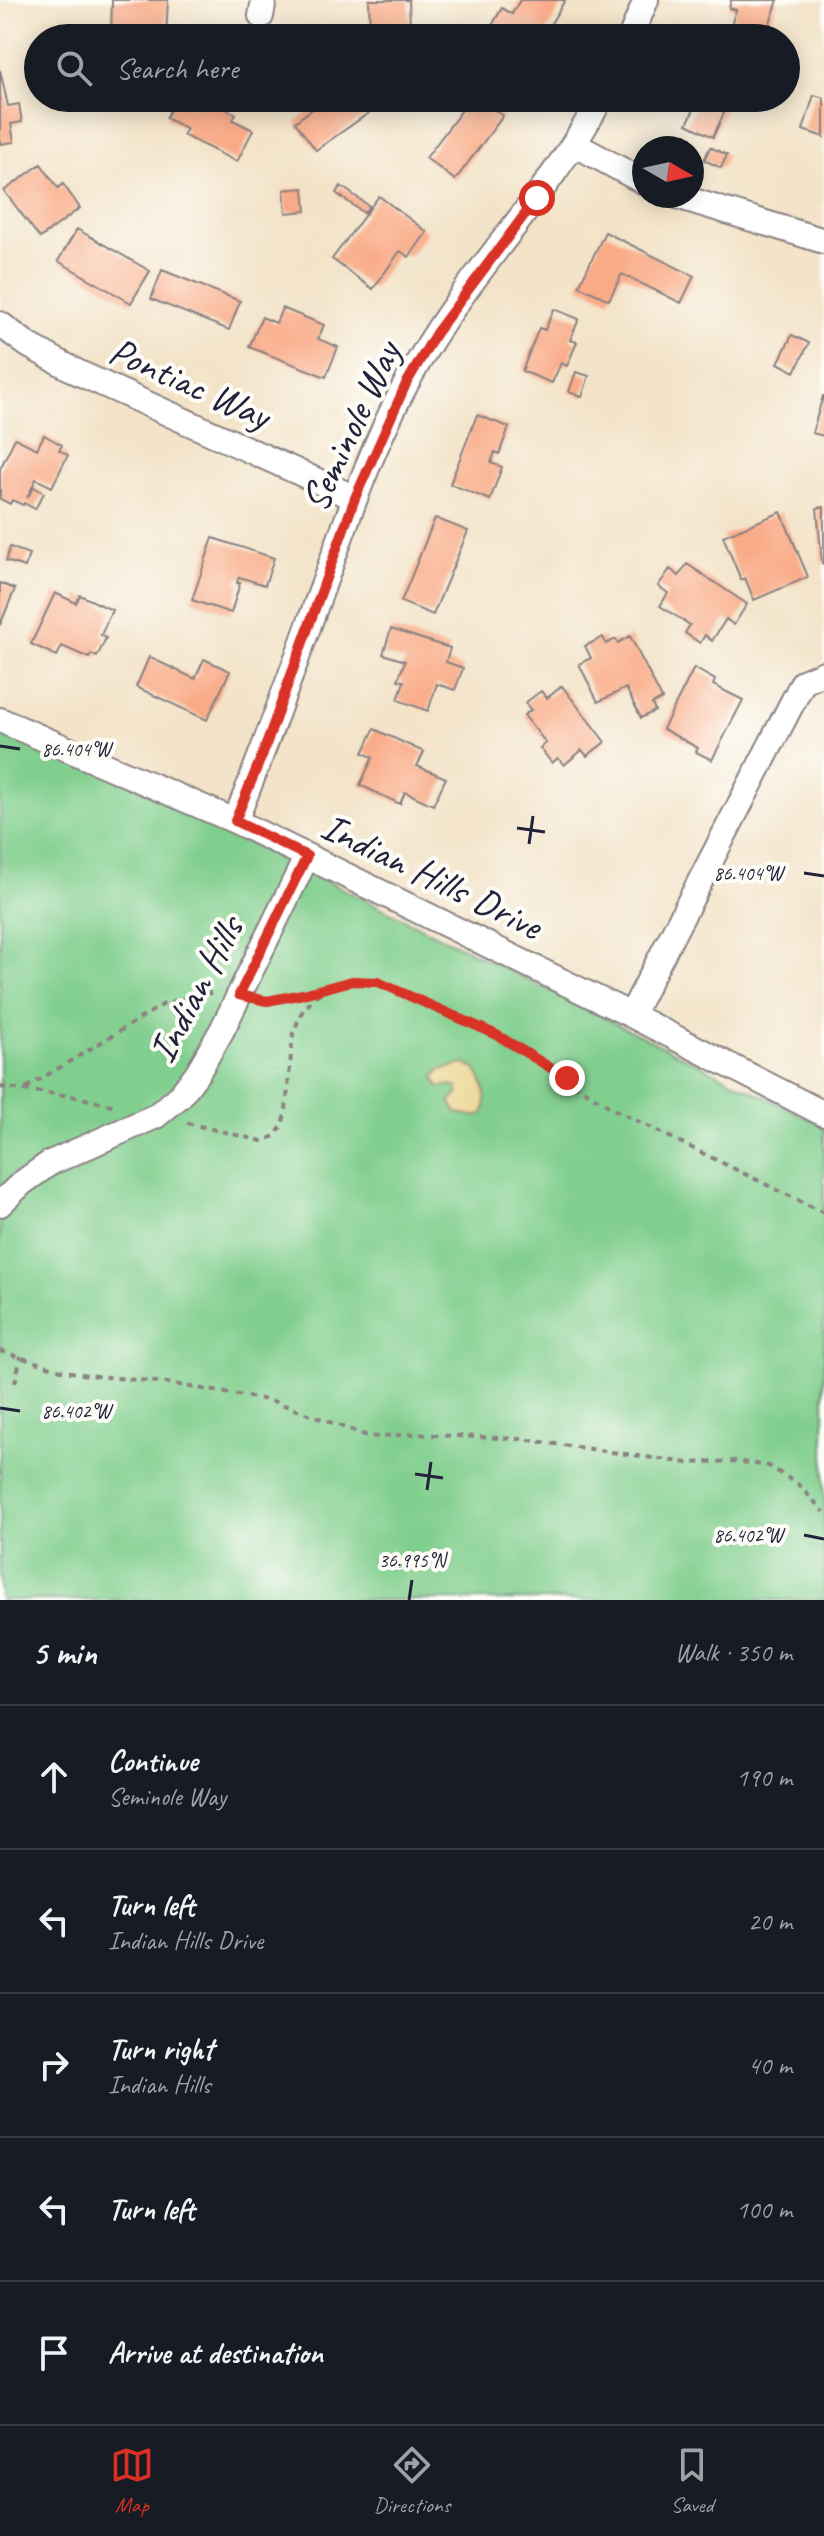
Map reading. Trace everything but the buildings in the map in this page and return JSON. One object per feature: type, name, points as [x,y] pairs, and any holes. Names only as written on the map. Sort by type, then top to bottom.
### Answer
[{"type":"street","points":[[636,24],[646,0]]},
{"type":"street","name":"Seminole Way","points":[[235,821],[263,753],[355,498],[419,360],[544,189],[593,112]]},
{"type":"street","points":[[574,144],[632,175]]},
{"type":"street","points":[[704,204],[824,241]]},
{"type":"street","name":"Pontiac Way","points":[[0,324],[28,345],[79,373],[355,498]]},
{"type":"street","points":[[631,1015],[803,682],[824,673]]},
{"type":"street","name":"Indian Hills Drive","points":[[0,720],[235,821],[631,1015],[824,1114]]},
{"type":"street","name":"Indian Hills","points":[[0,1204],[50,1163],[156,1116],[180,1096],[198,1072],[239,995],[307,856]]},
{"type":"path","points":[[24,1089],[164,1004],[212,992],[267,1001],[352,981],[378,982],[497,1035],[615,1110],[824,1213]]},
{"type":"path","points":[[156,1116],[262,1141],[275,1136],[282,1126],[286,1110],[293,1033],[302,1012],[331,985]]},
{"type":"path","points":[[0,1087],[119,1107]]},
{"type":"path","points":[[0,1351],[87,1375],[168,1383],[273,1401],[370,1437],[412,1434],[521,1439],[688,1463],[735,1461],[769,1466],[798,1484],[824,1512]]},
{"type":"path","points":[[15,1383],[21,1356]]},
{"type":"green space","points":[[0,720],[824,1126],[824,1600],[0,1600]]},
{"type":"sand","points":[[464,1064],[474,1068],[483,1084],[486,1102],[483,1114],[457,1113],[450,1101],[458,1095],[458,1088],[452,1085],[439,1087],[434,1077],[440,1070]]},
{"type":"route","points":[[537,198],[419,360],[355,498],[263,753],[235,821],[307,856],[239,995],[267,1001],[352,981],[378,982],[497,1035],[567,1078]]}]
